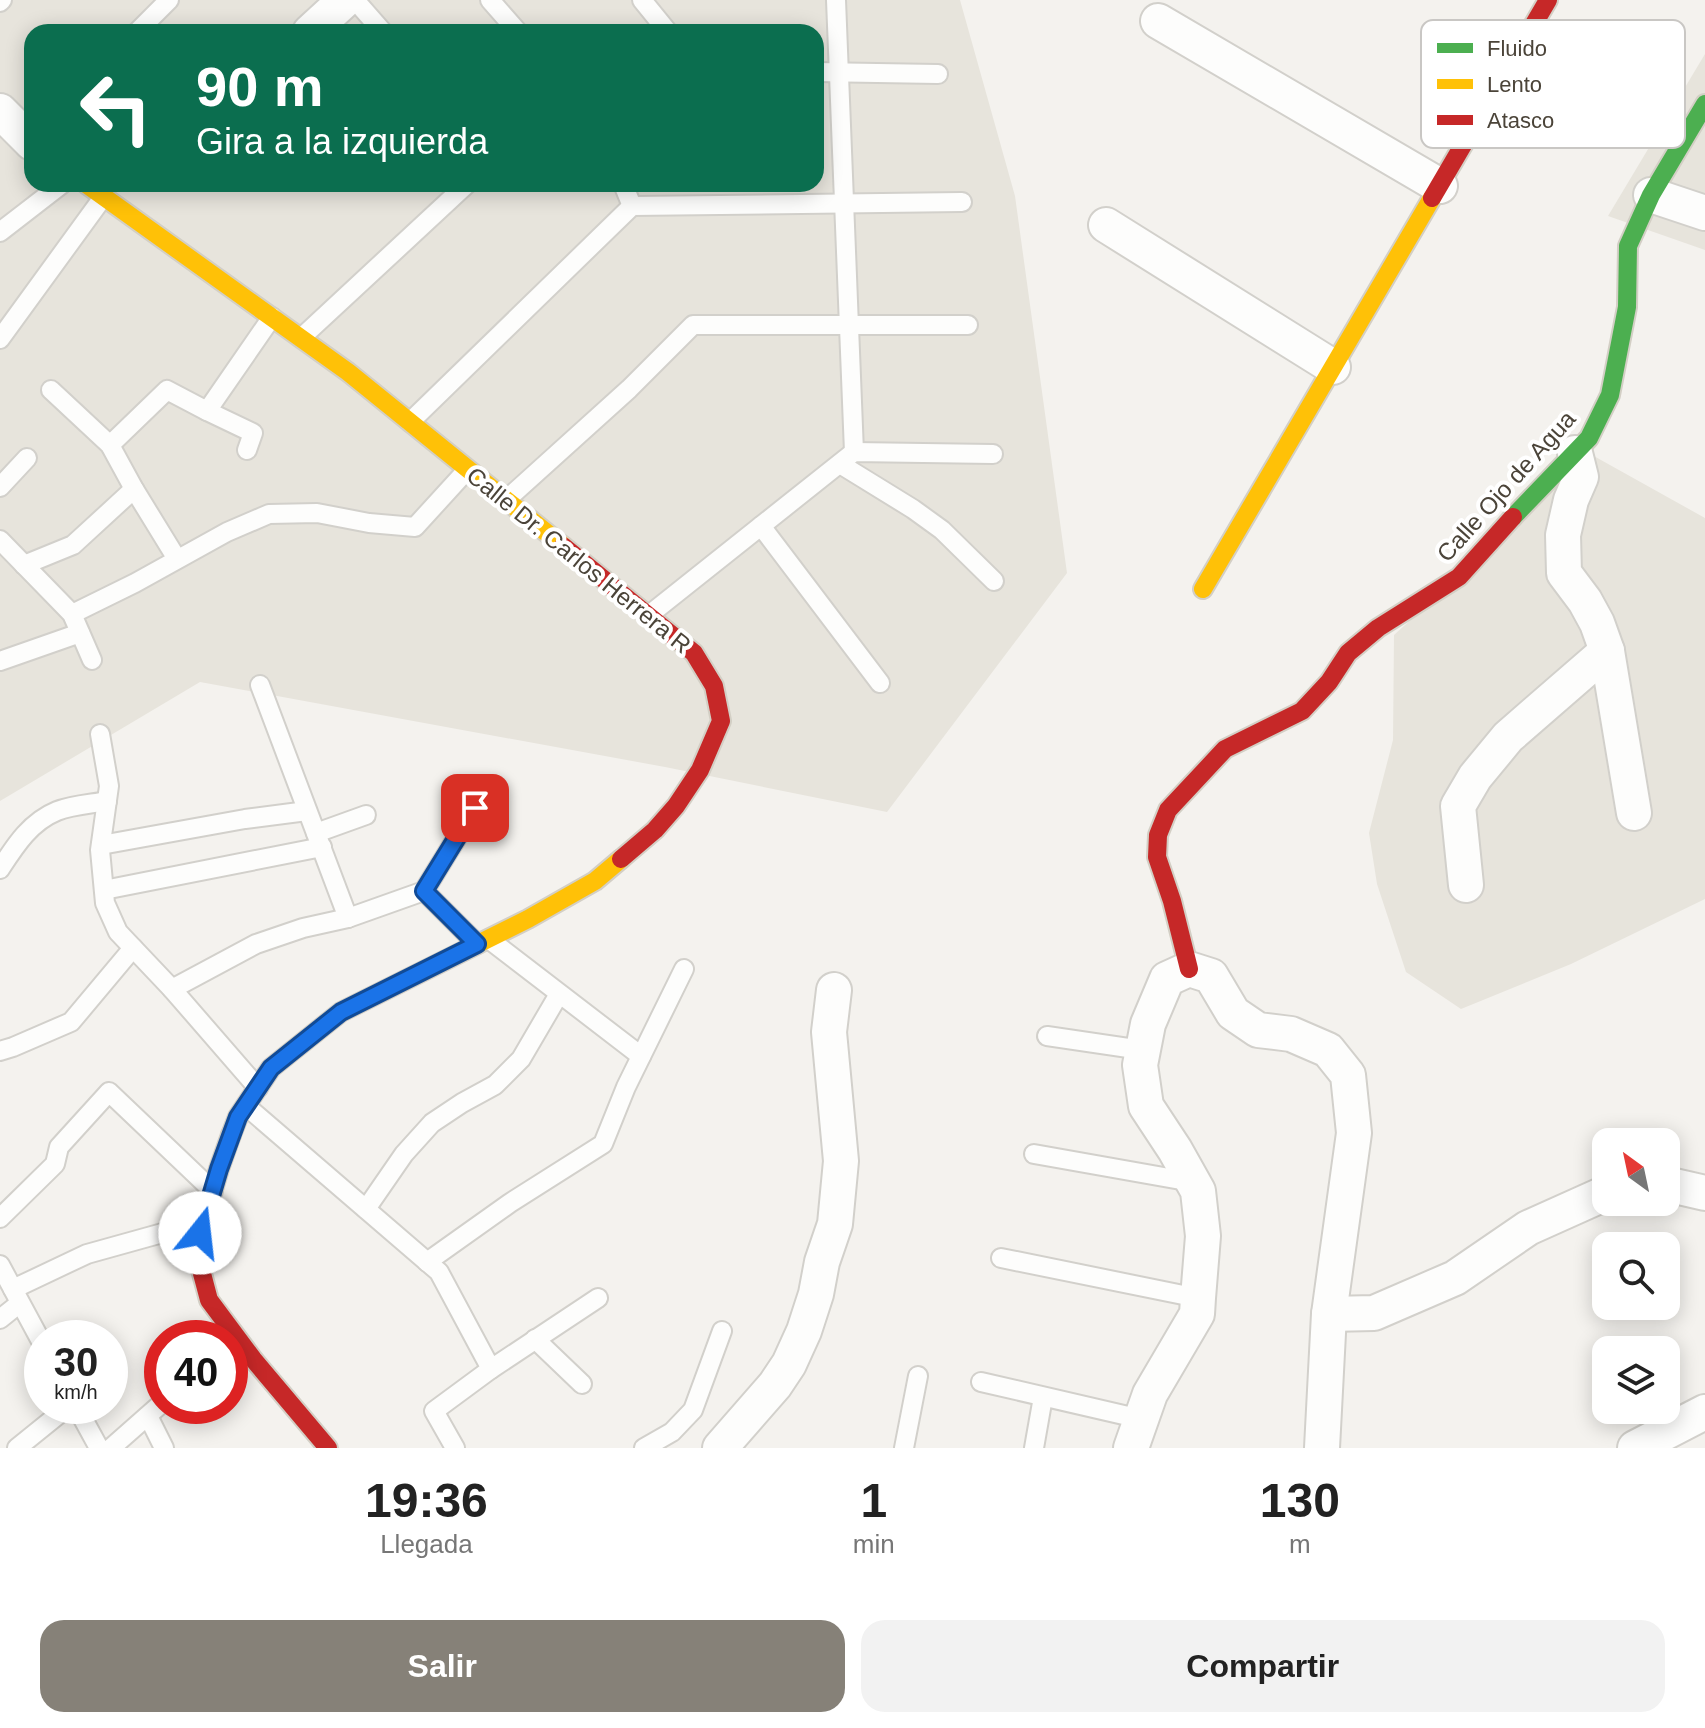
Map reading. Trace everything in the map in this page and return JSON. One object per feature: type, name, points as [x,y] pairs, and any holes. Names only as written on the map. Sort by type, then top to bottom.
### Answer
[{"type":"street","points":[[319,24],[345,0]]},
{"type":"street","points":[[1535,20],[1547,0]]},
{"type":"street","points":[[1158,21],[1440,186]]},
{"type":"street","name":"Calle Ojo de Agua","points":[[1685,138],[1705,104]]},
{"type":"street","points":[[0,111],[23,143]]},
{"type":"street","points":[[1203,589],[1462,148]]},
{"type":"street","name":"Calle Ojo de Agua","points":[[1189,969],[1157,857],[1158,835],[1168,810],[1225,749],[1302,711],[1329,682],[1348,653],[1378,628],[1459,577],[1589,438],[1610,395],[1627,307],[1628,246],[1651,195],[1679,148]]},
{"type":"street","name":"Calle Dr. Carlos Herrera R","points":[[98,192],[348,372],[694,653],[714,686],[721,721],[700,770],[676,806],[655,830],[595,881],[528,919],[341,1012],[271,1068],[238,1117],[200,1233],[200,1266],[209,1300],[221,1320]]},
{"type":"street","points":[[1651,195],[1705,213]]},
{"type":"street","points":[[1106,225],[1333,367]]},
{"type":"street","points":[[1575,453],[1581,477],[1571,500],[1563,535],[1564,573],[1585,601],[1607,651],[1634,813]]},
{"type":"street","points":[[1466,885],[1458,806],[1475,777],[1508,737],[1607,651]]},
{"type":"street","points":[[1136,1433],[1150,1394],[1197,1314],[1203,1236],[1198,1191],[1146,1106],[1140,1065],[1148,1024],[1167,979],[1189,969],[1211,976],[1233,1013],[1258,1030],[1291,1034],[1328,1050],[1348,1075],[1354,1133],[1329,1314],[1322,1448]]},
{"type":"street","points":[[720,1448],[775,1385],[789,1364],[804,1331],[835,1224],[841,1161],[829,1032],[834,990]]},
{"type":"street","points":[[1680,1187],[1705,1193]]},
{"type":"street","points":[[1329,1314],[1374,1313],[1455,1278],[1528,1228],[1592,1199]]},
{"type":"street","name":"Calle Dr. Carlos Herrera R","points":[[248,1354],[328,1448]]},
{"type":"street","points":[[1635,1448],[1705,1412]]},
{"type":"lane","points":[[145,24],[169,0]]},
{"type":"lane","points":[[355,0],[376,24]]},
{"type":"lane","points":[[490,0],[509,24]]},
{"type":"lane","points":[[642,0],[662,24]]},
{"type":"lane","points":[[836,0],[849,325],[847,458]]},
{"type":"lane","points":[[824,72],[938,74]]},
{"type":"lane","points":[[0,232],[52,192]]},
{"type":"lane","points":[[301,338],[458,192]]},
{"type":"lane","points":[[626,192],[632,206]]},
{"type":"lane","points":[[0,339],[104,196]]},
{"type":"lane","points":[[410,422],[632,206],[962,202]]},
{"type":"lane","points":[[207,411],[272,317]]},
{"type":"lane","points":[[506,500],[629,389],[693,325],[968,325]]},
{"type":"lane","points":[[51,390],[110,445],[177,559]]},
{"type":"lane","points":[[110,445],[167,390],[253,433],[247,450]]},
{"type":"lane","points":[[649,615],[847,458],[993,454]]},
{"type":"lane","points":[[0,487],[27,458]]},
{"type":"lane","points":[[847,458],[942,530],[994,581]]},
{"type":"lane","points":[[72,614],[227,532],[269,514],[317,513],[369,523],[415,527],[468,469]]},
{"type":"lane","points":[[9,555],[73,545],[134,489]]},
{"type":"lane","points":[[761,526],[880,683]]},
{"type":"lane","points":[[9,555],[72,614],[92,660]]},
{"type":"lane","points":[[0,661],[80,633]]},
{"type":"lane","points":[[260,685],[348,918]]},
{"type":"lane","points":[[100,734],[109,786],[101,845],[105,903],[118,932],[258,1088]]},
{"type":"lane","points":[[0,869],[35,823],[58,811],[107,801]]},
{"type":"lane","points":[[172,989],[256,944],[303,928],[348,918],[424,891],[475,808]]},
{"type":"lane","points":[[101,845],[307,811]]},
{"type":"lane","points":[[104,890],[319,840],[366,815]]},
{"type":"lane","points":[[424,891],[483,941],[641,1056]]},
{"type":"lane","points":[[0,1051],[71,1022],[133,948]]},
{"type":"lane","points":[[427,1262],[510,1203],[603,1144],[641,1056],[684,969]]},
{"type":"lane","points":[[366,1209],[404,1154],[432,1123],[495,1085],[521,1059],[559,994]]},
{"type":"lane","points":[[1047,1036],[1142,1050]]},
{"type":"lane","points":[[0,1218],[55,1164],[59,1147],[109,1092],[213,1191]]},
{"type":"lane","points":[[246,1106],[439,1272],[491,1369]]},
{"type":"lane","points":[[1034,1154],[1192,1182]]},
{"type":"lane","points":[[0,1319],[17,1296],[87,1254],[204,1222]]},
{"type":"lane","points":[[1001,1258],[1198,1298]]},
{"type":"lane","points":[[0,1265],[30,1320]]},
{"type":"lane","points":[[455,1448],[434,1411],[598,1298]]},
{"type":"lane","points":[[644,1448],[672,1432],[693,1410],[722,1331]]},
{"type":"lane","points":[[535,1339],[582,1384]]},
{"type":"lane","points":[[904,1448],[918,1376]]},
{"type":"lane","points":[[981,1382],[1043,1397],[1136,1433]]},
{"type":"lane","points":[[1034,1448],[1043,1397]]},
{"type":"lane","points":[[111,1448],[144,1420]]},
{"type":"lane","points":[[17,1448],[47,1424]]},
{"type":"lane","points":[[86,1424],[99,1448]]},
{"type":"lane","points":[[158,1424],[164,1448]]},
{"type":"shaded area","points":[[0,0],[960,0],[1015,196],[1067,573],[887,812],[665,767],[200,682],[0,801]]},
{"type":"shaded area","points":[[1705,54],[1705,250],[1608,216],[1649,148],[1685,148],[1685,87]]},
{"type":"shaded area","points":[[1592,455],[1705,518],[1705,899],[1571,964],[1461,1009],[1406,972],[1377,884],[1369,833],[1393,740],[1394,635]]},
{"type":"traffic: fast","points":[[1685,138],[1705,104]]},
{"type":"traffic: fast","points":[[1513,517],[1589,438],[1610,395],[1627,307],[1628,246],[1651,195],[1679,148]]},
{"type":"traffic: slow","points":[[97,192],[348,372],[563,546]]},
{"type":"traffic: slow","points":[[1203,589],[1432,198]]},
{"type":"traffic: slow","points":[[231,1135],[238,1117],[271,1068],[341,1012],[528,919],[595,881],[621,859]]},
{"type":"traffic: jam","points":[[1536,20],[1548,0]]},
{"type":"traffic: jam","points":[[1432,198],[1461,148]]},
{"type":"traffic: jam","points":[[1189,969],[1157,857],[1158,835],[1168,810],[1225,749],[1302,711],[1329,682],[1348,653],[1378,628],[1459,577],[1513,517]]},
{"type":"traffic: jam","points":[[563,546],[694,653],[714,686],[721,721],[700,770],[676,806],[655,830],[621,859]]},
{"type":"traffic: jam","points":[[231,1135],[200,1233],[200,1266],[209,1300],[253,1359],[328,1448]]},
{"type":"route","points":[[200,1233],[238,1117],[271,1068],[341,1012],[477,944],[424,891],[475,808]]}]
